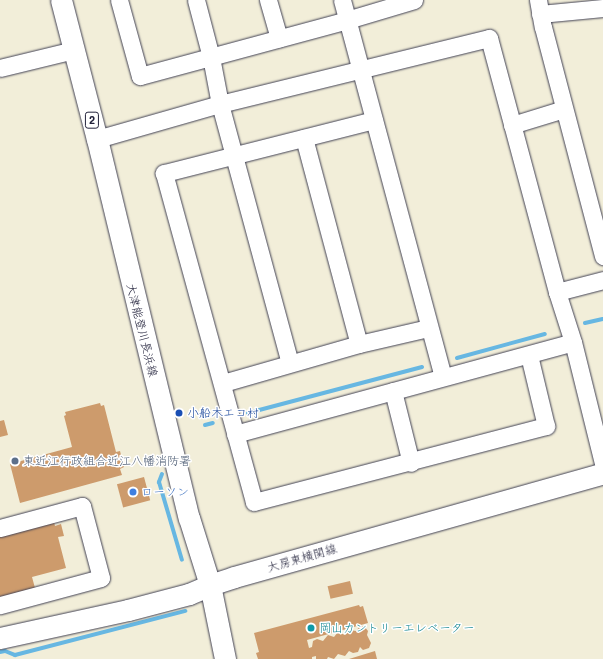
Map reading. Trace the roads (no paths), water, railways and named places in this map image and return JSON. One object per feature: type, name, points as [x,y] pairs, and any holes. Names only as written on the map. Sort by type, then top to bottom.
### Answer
[{"type":"main road","name":"大津能登川長浜線","points":[[61,0],[97,139],[189,518],[210,585],[224,659]]},
{"type":"main road","name":"大房東横関線","points":[[0,638],[128,610],[189,594],[210,585],[603,473]]},
{"type":"street","points":[[119,0],[140,76],[347,20],[414,0]]},
{"type":"street","points":[[196,0],[211,57],[220,104],[290,363]]},
{"type":"street","points":[[268,0],[279,38]]},
{"type":"street","points":[[342,0],[428,328],[443,376]]},
{"type":"street","points":[[603,8],[539,7],[603,256]]},
{"type":"street","points":[[97,139],[220,104],[489,38],[557,292],[573,342],[603,463]]},
{"type":"street","points":[[0,68],[74,50]]},
{"type":"street","points":[[512,125],[564,109]]},
{"type":"street","points":[[374,120],[164,173],[223,383],[254,502],[411,463],[546,426],[528,355]]},
{"type":"street","points":[[304,138],[359,344]]},
{"type":"street","points":[[557,292],[603,280]]},
{"type":"street","points":[[223,383],[359,344],[428,328]]},
{"type":"street","points":[[236,434],[443,376],[573,342]]},
{"type":"street","points":[[393,391],[411,463]]},
{"type":"street","points":[[0,528],[82,506],[101,578],[0,605]]},
{"type":"waterway","points":[[585,323],[603,319]]},
{"type":"waterway","points":[[457,358],[545,334]]},
{"type":"waterway","points":[[248,413],[422,367]]},
{"type":"waterway","points":[[205,425],[213,423]]},
{"type":"waterway","points":[[162,474],[159,482],[182,560]]},
{"type":"waterway","points":[[0,652],[5,651],[15,655],[185,611]]},
{"type":"place","name":"小船木エコ村","points":[[179,413]]},
{"type":"place","name":"東近江行政組合近江八幡消防署","points":[[15,461]]},
{"type":"place","name":"ローソン","points":[[133,492]]},
{"type":"place","name":"岡山カントリーエレベーター","points":[[311,628]]}]
